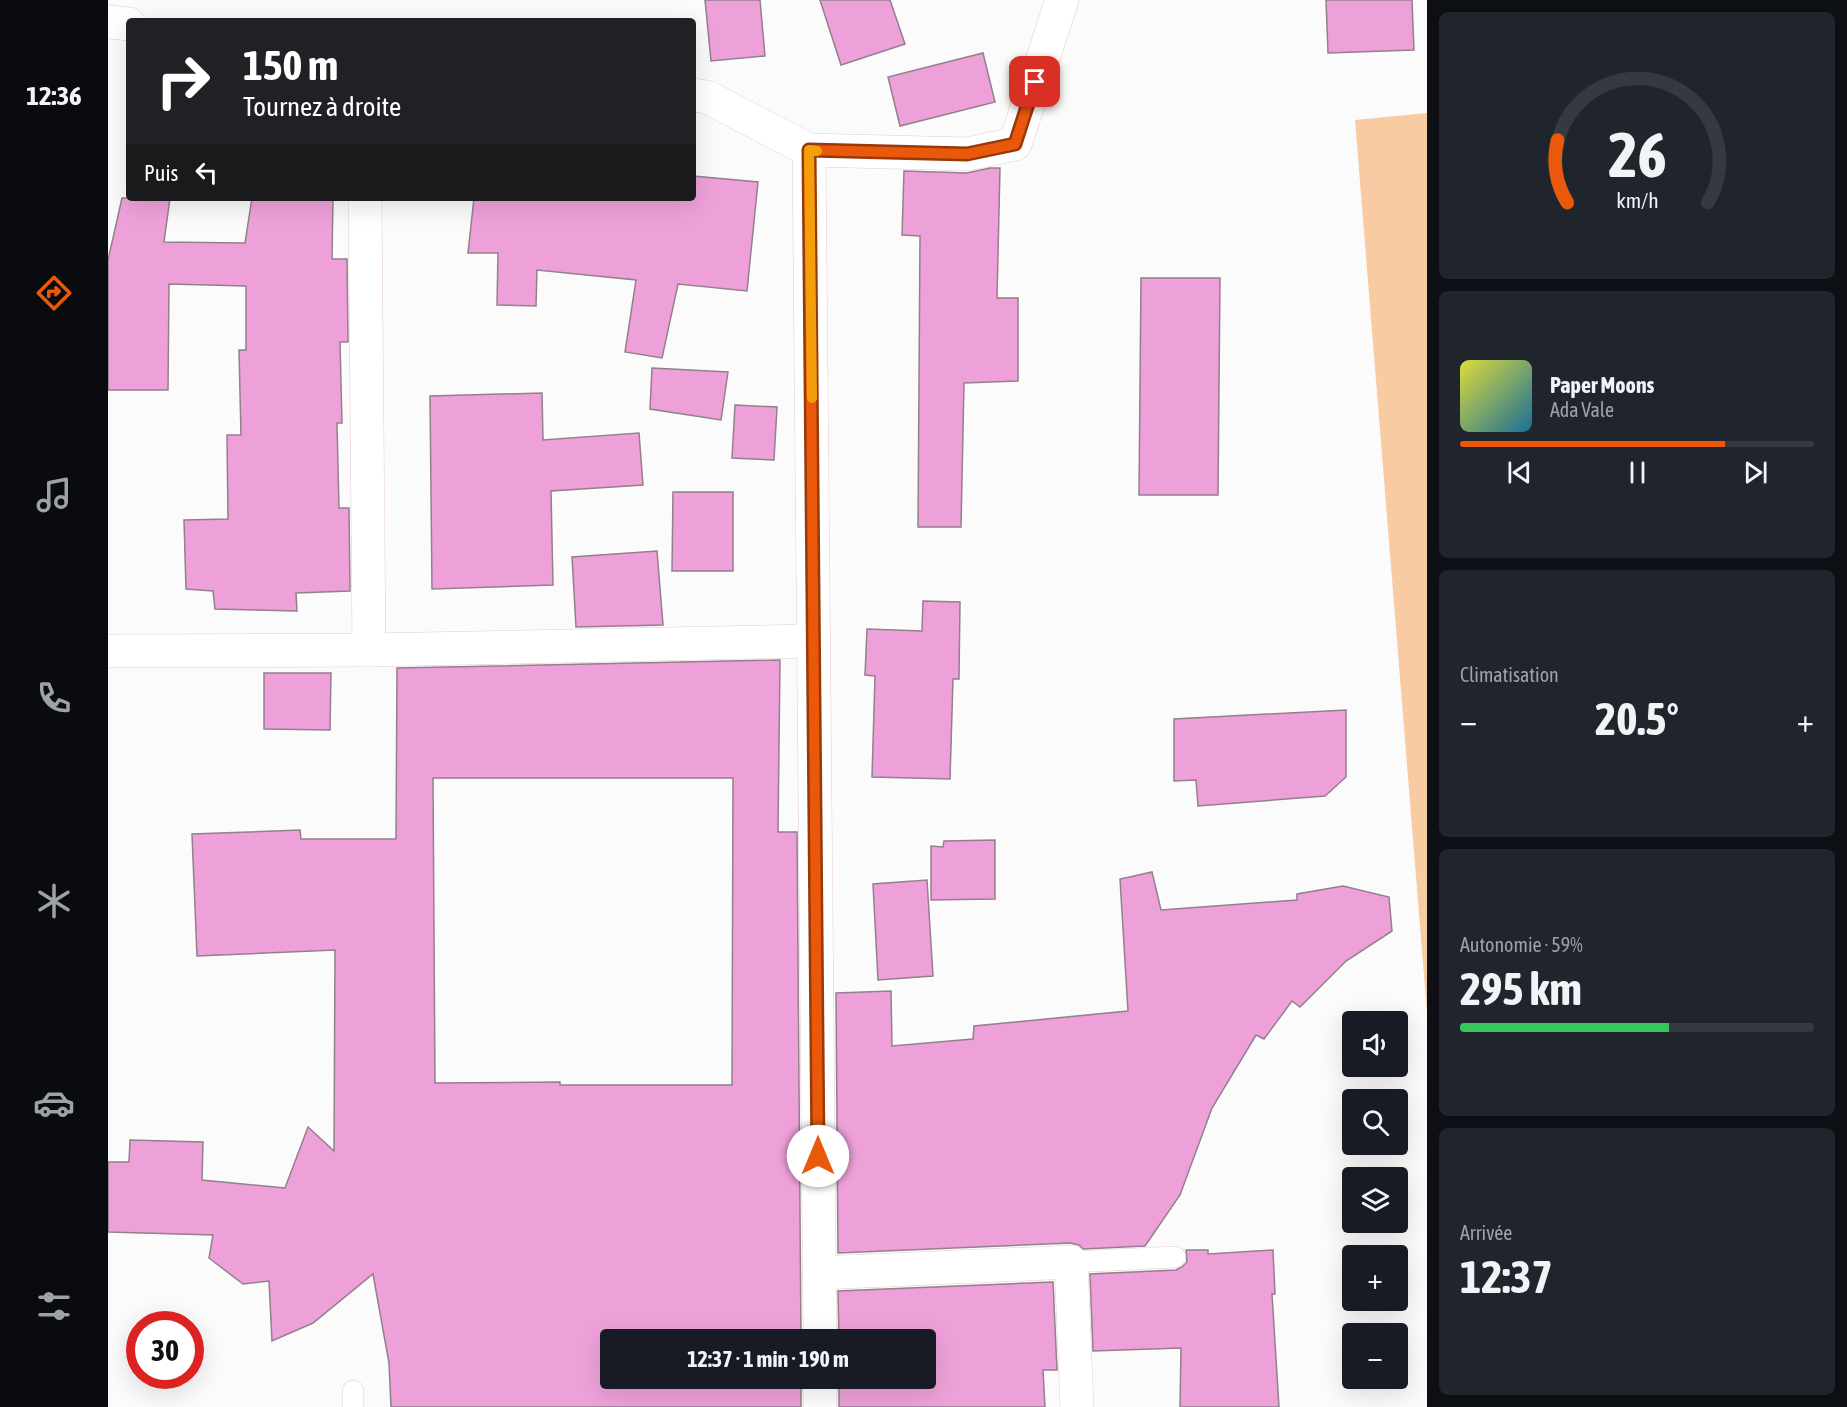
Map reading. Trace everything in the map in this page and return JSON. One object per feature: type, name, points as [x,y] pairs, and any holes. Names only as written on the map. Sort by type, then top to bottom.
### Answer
[{"type":"street","points":[[696,95],[707,97],[809,150],[967,154],[1015,144],[1062,0]]},
{"type":"street","points":[[108,22],[126,24]]},
{"type":"street","points":[[809,150],[820,1329]]},
{"type":"street","points":[[365,201],[369,650]]},
{"type":"street","points":[[108,651],[369,650],[814,641]]},
{"type":"street","points":[[819,1273],[1071,1262],[1077,1407]]},
{"type":"street","points":[[820,1389],[820,1407]]},
{"type":"lane","points":[[1071,1262],[1175,1257]]},
{"type":"shaded area","points":[[1427,113],[1427,1013],[1355,120]]},
{"type":"building","points":[[705,0],[760,0],[765,56],[711,61]]},
{"type":"building","points":[[820,0],[890,0],[905,44],[841,65]]},
{"type":"building","points":[[1326,0],[1412,0],[1414,50],[1328,53]]},
{"type":"building","points":[[983,53],[995,102],[900,126],[888,77]]},
{"type":"building","points":[[1000,168],[997,298],[1018,298],[1018,381],[964,383],[961,527],[918,527],[920,236],[902,235],[904,171],[967,173]]},
{"type":"building","points":[[696,176],[758,182],[747,291],[678,284],[662,358],[625,352],[636,280],[537,270],[536,306],[497,305],[498,253],[468,253],[474,201],[696,201]]},
{"type":"building","points":[[122,198],[126,198],[126,201],[170,201],[164,242],[245,243],[252,201],[333,201],[332,259],[347,259],[348,342],[340,342],[342,423],[337,423],[339,508],[349,508],[350,591],[296,593],[297,611],[215,609],[213,591],[186,589],[184,520],[228,519],[227,435],[241,435],[239,350],[246,350],[246,286],[169,284],[168,390],[108,390],[108,260]]},
{"type":"building","points":[[1141,278],[1220,278],[1218,495],[1139,495]]},
{"type":"building","points":[[652,368],[728,372],[721,420],[650,409]]},
{"type":"building","points":[[542,393],[543,440],[639,433],[643,485],[551,491],[553,585],[432,589],[430,396]]},
{"type":"building","points":[[735,405],[777,407],[774,460],[732,458]]},
{"type":"building","points":[[673,492],[733,492],[733,571],[672,571]]},
{"type":"building","points":[[657,551],[663,625],[576,627],[572,557]]},
{"type":"building","points":[[923,601],[960,602],[959,679],[953,679],[950,779],[872,777],[875,676],[865,675],[867,629],[922,631]]},
{"type":"building","points":[[780,660],[778,832],[797,832],[801,1329],[600,1329],[600,1389],[801,1389],[801,1407],[391,1407],[389,1363],[373,1274],[313,1323],[272,1341],[269,1281],[243,1284],[209,1258],[213,1235],[108,1232],[108,1162],[129,1162],[130,1140],[203,1142],[202,1180],[285,1188],[308,1127],[334,1151],[335,950],[197,956],[192,834],[300,830],[301,839],[396,839],[397,668]],"holes":[[[433,778],[733,778],[732,1085],[560,1085],[560,1082],[435,1083]]]},
{"type":"building","points":[[264,673],[331,673],[330,730],[264,729]]},
{"type":"building","points":[[1346,710],[1346,777],[1325,796],[1198,806],[1196,780],[1174,781],[1174,719]]},
{"type":"building","points":[[995,840],[995,899],[931,900],[931,846],[943,847],[944,841]]},
{"type":"building","points":[[1152,872],[1161,910],[1297,900],[1297,894],[1343,886],[1389,897],[1392,931],[1346,961],[1300,1007],[1292,1001],[1264,1039],[1256,1035],[1212,1108],[1180,1195],[1145,1246],[1083,1249],[1079,1245],[1070,1243],[838,1253],[836,993],[891,991],[892,1046],[973,1039],[974,1026],[1128,1011],[1120,879]]},
{"type":"building","points":[[927,880],[933,976],[878,980],[873,884]]},
{"type":"building","points":[[1186,1250],[1208,1250],[1208,1254],[1273,1250],[1275,1294],[1272,1294],[1279,1407],[1180,1407],[1181,1348],[1093,1351],[1090,1274],[1176,1270],[1187,1262]]},
{"type":"building","points":[[1053,1282],[1057,1370],[1043,1370],[1045,1407],[839,1407],[839,1389],[936,1389],[936,1329],[839,1329],[838,1291]]},
{"type":"slow traffic","points":[[812,398],[809,150],[817,151]]},
{"type":"route","points":[[818,1156],[809,150],[967,154],[1015,144],[1035,82]]}]
